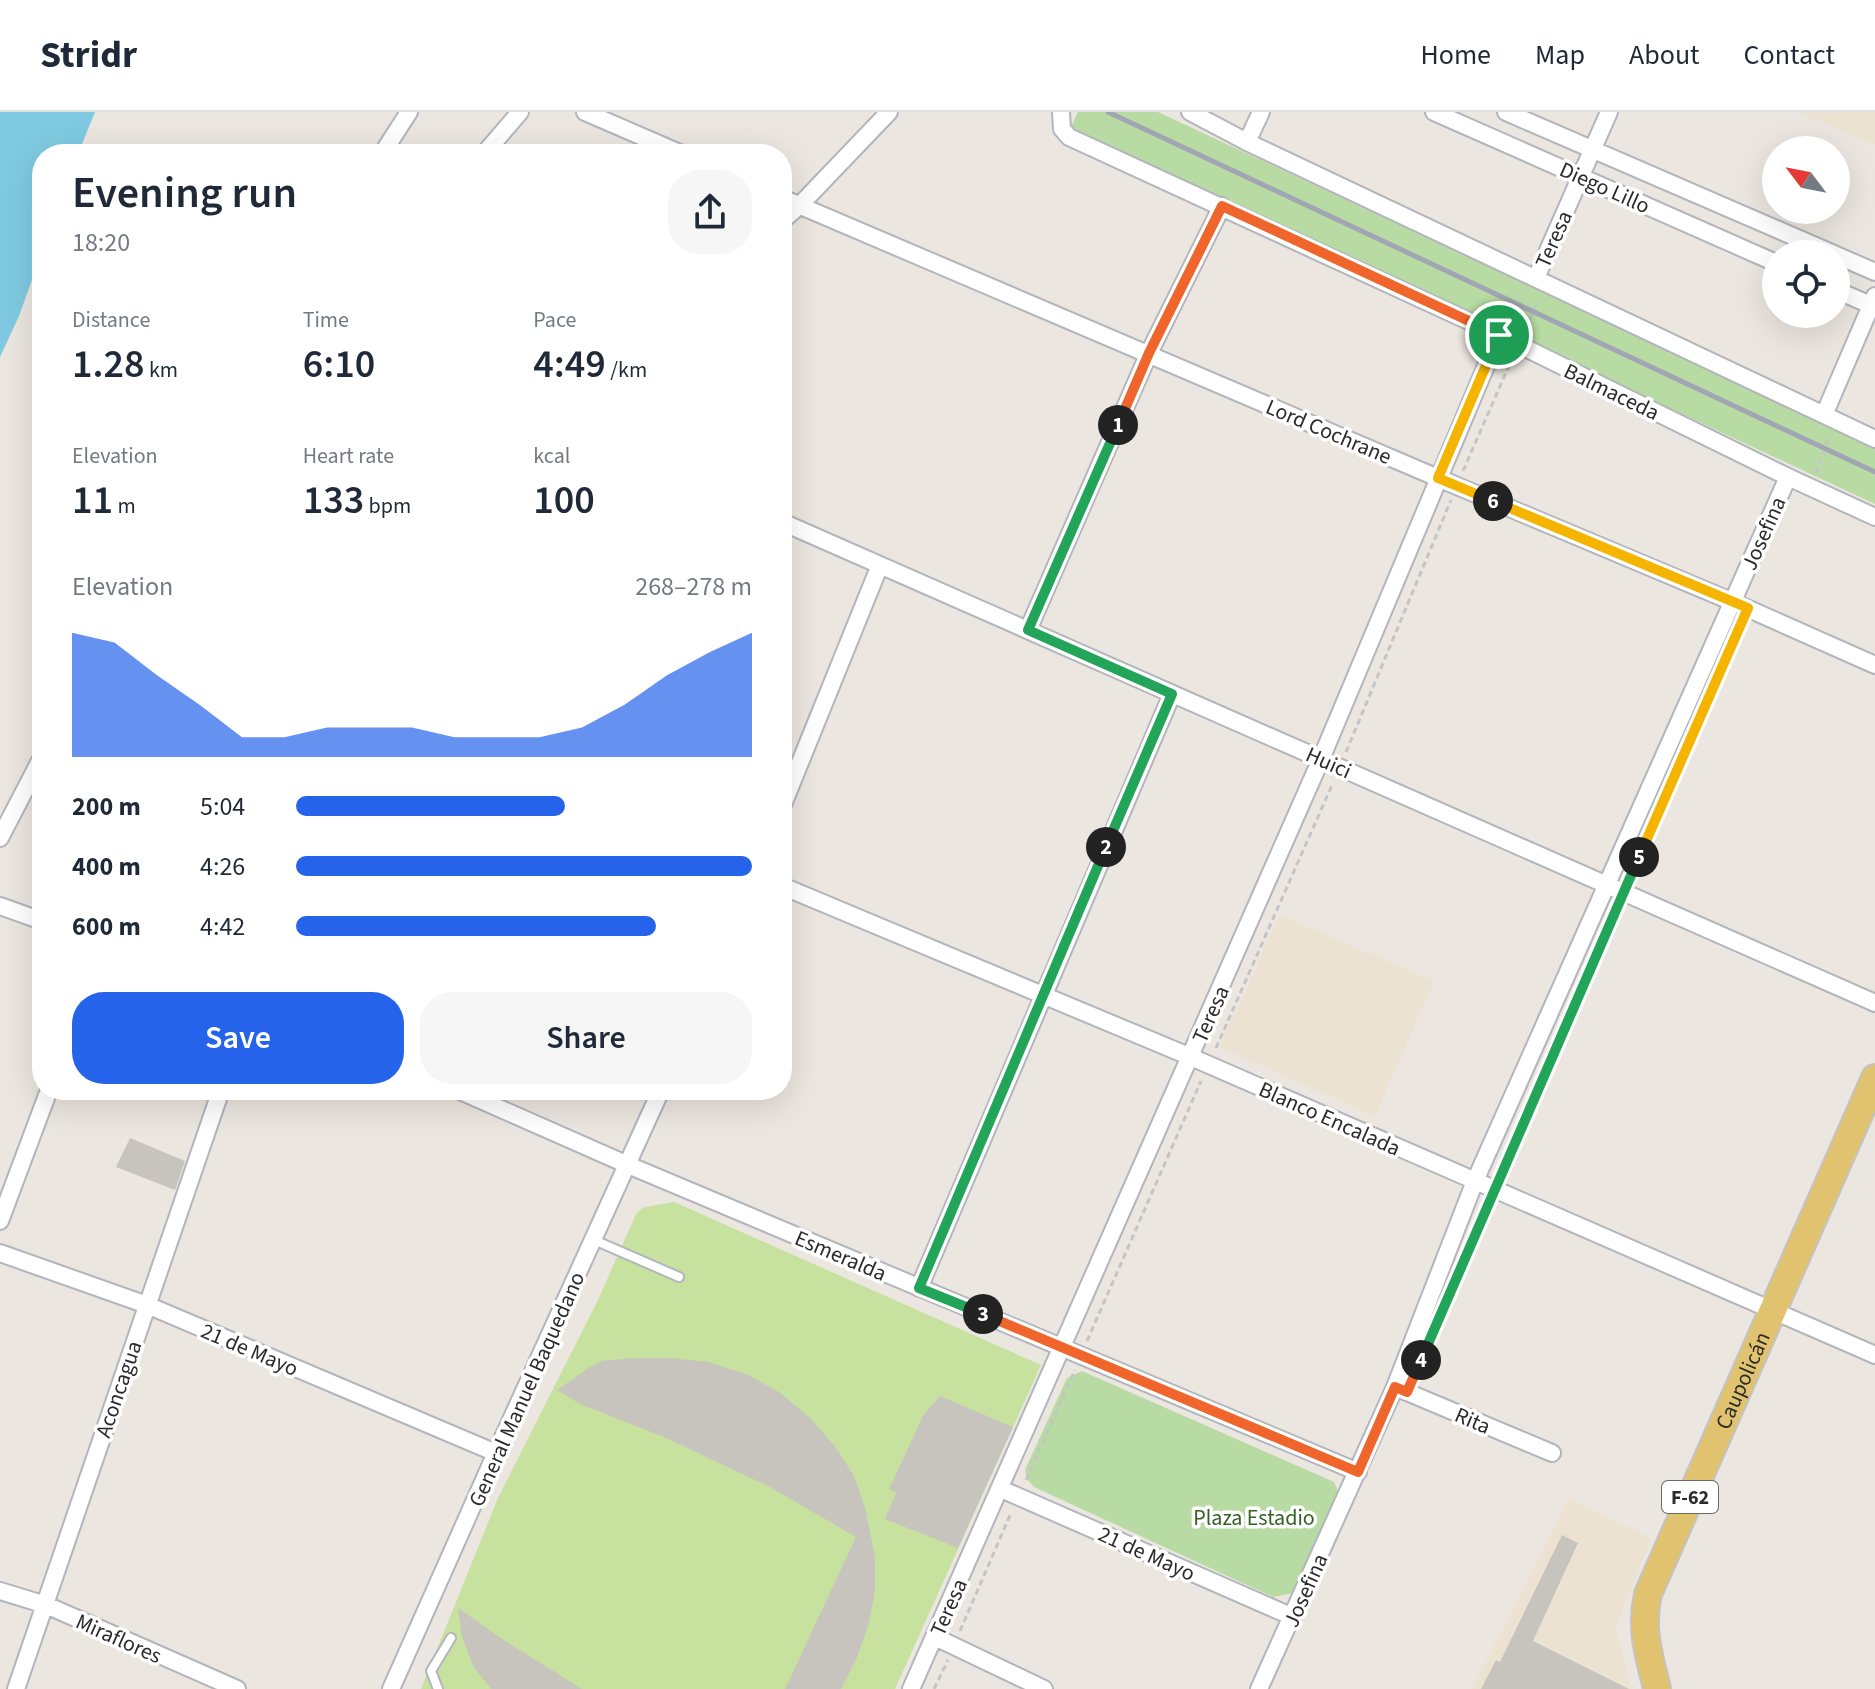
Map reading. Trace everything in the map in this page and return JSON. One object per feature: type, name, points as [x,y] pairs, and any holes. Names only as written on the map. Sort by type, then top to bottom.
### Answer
[{"type":"main road","name":"Caupolicán","points":[[1657,1689],[1644,1627],[1648,1594],[1875,1078]]},
{"type":"street","points":[[388,144],[409,112]]},
{"type":"street","points":[[493,144],[520,112]]},
{"type":"street","points":[[585,112],[659,144]]},
{"type":"street","points":[[792,212],[889,112]]},
{"type":"street","name":"Balmaceda","points":[[1061,112],[1062,129],[1069,137],[1499,335],[1875,517]]},
{"type":"street","points":[[1190,112],[1247,142],[1875,439]]},
{"type":"street","points":[[1247,142],[1261,112]]},
{"type":"street","name":"Diego Lillo","points":[[1434,112],[1762,257]]},
{"type":"street","name":"Diego Lillo","points":[[1506,112],[1802,240]]},
{"type":"street","name":"Teresa","points":[[1536,278],[1609,112]]},
{"type":"street","name":"Lord Cochrane","points":[[792,202],[1875,665]]},
{"type":"street","points":[[1028,630],[1149,353],[1222,206]]},
{"type":"street","name":"Diego Lillo","points":[[1850,261],[1875,272]]},
{"type":"street","points":[[1829,418],[1874,303],[1850,295]]},
{"type":"street","name":"Teresa","points":[[911,1689],[1321,759],[1499,335]]},
{"type":"street","name":"Josefina","points":[[1259,1689],[1395,1387],[1475,1181],[1788,477]]},
{"type":"street","name":"Huici","points":[[792,526],[1875,1003]]},
{"type":"street","points":[[792,782],[880,565]]},
{"type":"street","points":[[919,1288],[1172,694]]},
{"type":"street","points":[[0,838],[32,776]]},
{"type":"street","name":"Blanco Encalada","points":[[792,890],[1191,1057],[1875,1355]]},
{"type":"street","points":[[0,906],[32,917]]},
{"type":"street","points":[[0,1221],[45,1100]]},
{"type":"street","name":"Aconcagua","points":[[16,1689],[218,1100]]},
{"type":"street","name":"Esmeralda","points":[[481,1100],[1358,1472]]},
{"type":"street","name":"General Manuel Baquedano","points":[[391,1689],[657,1100]]},
{"type":"street","name":"21 de Mayo","points":[[0,1253],[147,1305],[496,1453]]},
{"type":"street","name":"Rita","points":[[1395,1387],[1552,1453]]},
{"type":"street","name":"21 de Mayo","points":[[1001,1489],[1293,1617]]},
{"type":"street","name":"Miraflores","points":[[0,1591],[46,1605],[237,1689]]},
{"type":"street","points":[[935,1637],[1044,1689]]},
{"type":"lane","points":[[594,1240],[679,1277]]},
{"type":"lane","points":[[438,1689],[431,1671],[451,1638]]},
{"type":"path","points":[[1811,488],[1829,418]]},
{"type":"path","points":[[1464,1262],[1624,893]]},
{"type":"shaded area","points":[[1798,112],[1875,112],[1875,145]]},
{"type":"shaded area","points":[[1280,915],[1434,981],[1375,1116],[1220,1047]]},
{"type":"shaded area","points":[[1569,1498],[1651,1538],[1615,1628],[1632,1689],[1472,1689]]},
{"type":"green space","points":[[1078,112],[1158,112],[1875,447],[1875,504],[1070,129]]},
{"type":"green space","points":[[674,1202],[1041,1365],[895,1689],[421,1689],[498,1498],[598,1300],[636,1214],[644,1207]]},
{"type":"green space","name":"Plaza Estadio","points":[[1082,1371],[1334,1482],[1338,1491],[1293,1593],[1273,1597],[1034,1487],[1025,1470],[1067,1378]]},
{"type":"water","points":[[0,112],[95,112],[82,144],[32,144],[32,280],[0,357]]},
{"type":"building","points":[[130,1138],[185,1161],[175,1190],[116,1167]]},
{"type":"building","points":[[632,1358],[708,1362],[746,1374],[779,1392],[808,1416],[834,1445],[854,1476],[866,1511],[875,1558],[875,1590],[869,1623],[841,1689],[785,1689],[856,1537],[770,1487],[664,1437],[580,1404],[557,1390],[602,1361]]},
{"type":"building","points":[[940,1396],[1013,1427],[958,1548],[885,1519],[896,1493],[889,1489],[924,1414]]},
{"type":"building","points":[[1562,1535],[1578,1543],[1533,1641],[1629,1689],[1481,1689],[1496,1660],[1500,1662]]},
{"type":"building","points":[[458,1608],[582,1689],[491,1689],[473,1666],[462,1637]]},
{"type":"railway","points":[[1108,112],[1875,472]]},
{"type":"route","points":[[1222,206],[1499,335],[1438,478],[1748,608],[1407,1392],[1395,1387],[1358,1472],[919,1288],[1172,694],[1028,630],[1149,353],[1222,206]]}]
